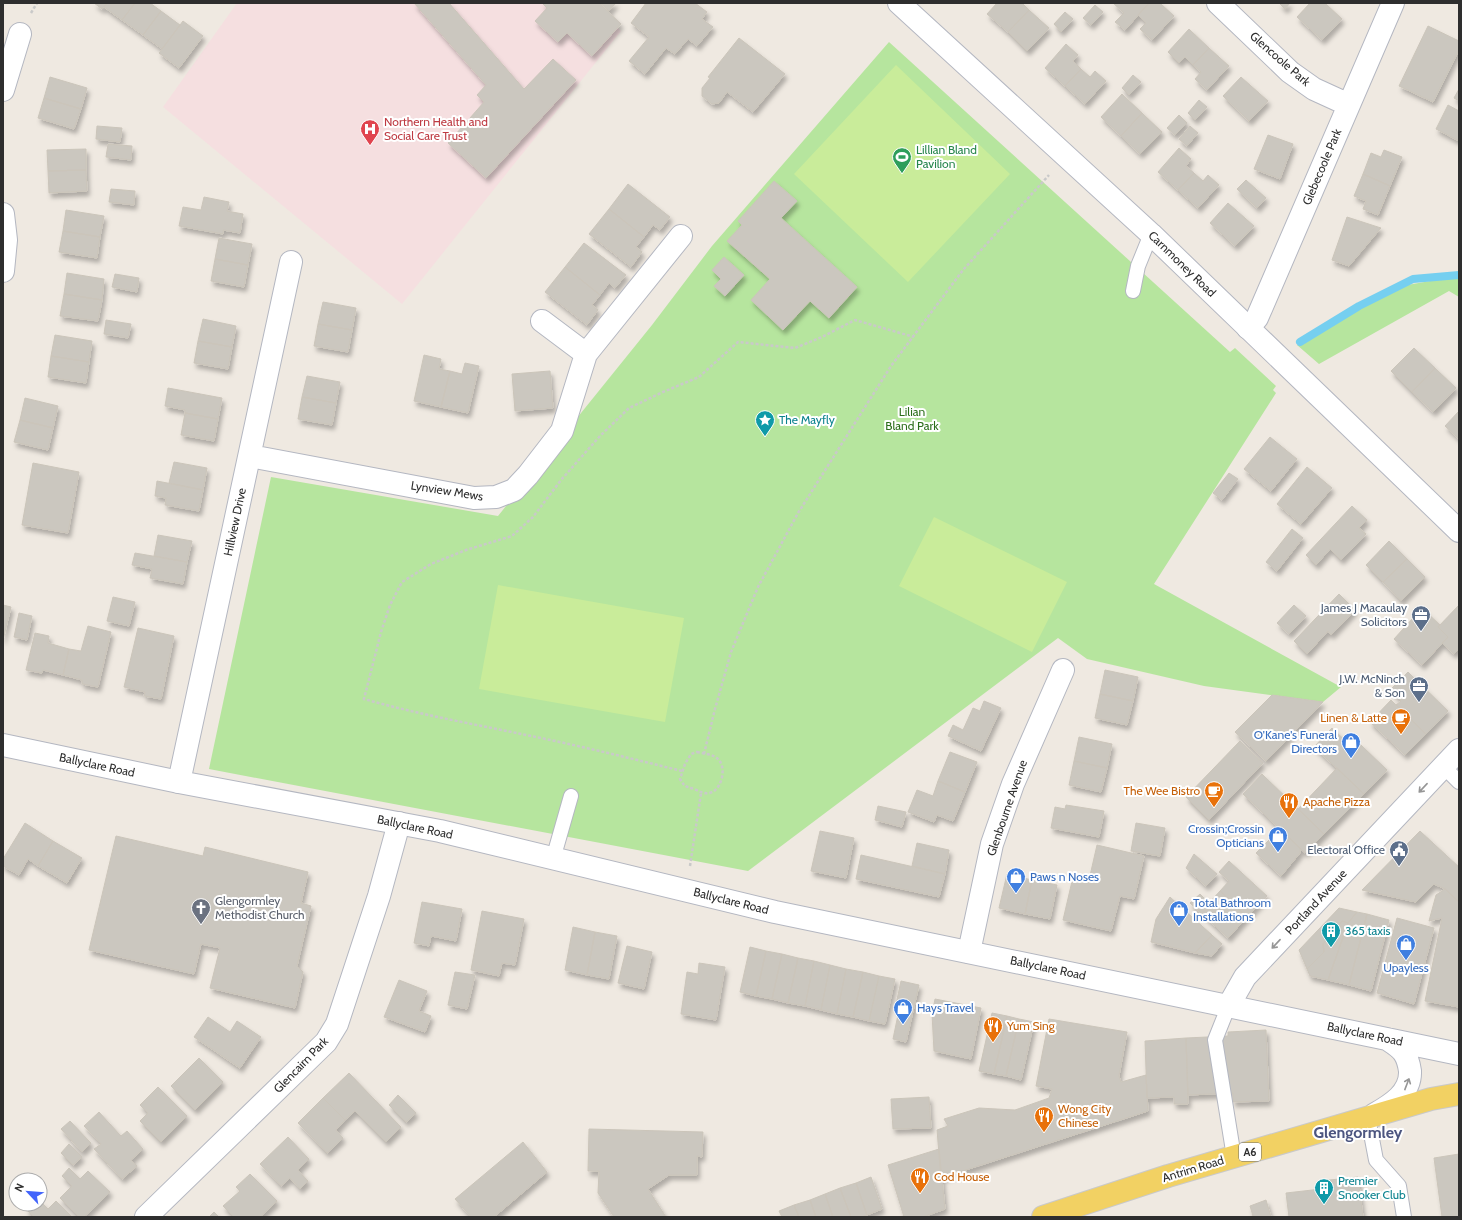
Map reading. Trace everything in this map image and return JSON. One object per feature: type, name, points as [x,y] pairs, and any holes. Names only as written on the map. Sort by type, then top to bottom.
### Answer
[{"type":"main road","name":"Antrim Road","points":[[1043,1217],[1234,1157],[1431,1099],[1459,1094]]},
{"type":"street","name":"Carnmoney Road","points":[[899,3],[1151,234],[1459,531]]},
{"type":"street","name":"Glencoole Park","points":[[1218,3],[1290,72],[1314,89],[1349,105]]},
{"type":"street","name":"Glebecoole Park","points":[[1248,328],[1257,318],[1392,3]]},
{"type":"street","points":[[3,90],[20,34]]},
{"type":"street","points":[[3,214],[6,240],[3,271]]},
{"type":"street","name":"Lynview Mews","points":[[250,456],[474,498],[496,498],[514,490],[528,475],[562,431],[586,354],[681,236]]},
{"type":"street","name":"Hillview Drive","points":[[179,782],[291,262]]},
{"type":"street","points":[[542,322],[586,354]]},
{"type":"street","name":"Glenbourne Avenue","points":[[969,952],[992,844],[1013,784],[1063,670]]},
{"type":"street","name":"Ballyclare Road","points":[[3,745],[179,782],[399,823],[775,912],[1229,1005],[1459,1054]]},
{"type":"street","name":"Portland Avenue","points":[[1229,1005],[1245,977],[1459,750]]},
{"type":"street","name":"Glencairn Park","points":[[146,1217],[326,1042],[337,1024],[379,896],[399,823]]},
{"type":"street","points":[[1368,1118],[1392,1104],[1404,1092],[1410,1077],[1409,1062],[1403,1052],[1387,1039]]},
{"type":"lane","points":[[1133,291],[1138,266],[1151,234]]},
{"type":"lane","points":[[1444,766],[1459,782]]},
{"type":"lane","points":[[553,859],[570,796]]},
{"type":"lane","points":[[1229,1005],[1215,1040],[1234,1157]]},
{"type":"lane","points":[[1368,1118],[1376,1160],[1399,1186],[1404,1217]]},
{"type":"path","points":[[704,754],[731,652],[758,587],[798,512],[891,366],[963,270],[1067,156]]},
{"type":"path","points":[[682,772],[604,752],[455,721],[364,699],[381,632],[390,605],[402,582],[431,564],[466,550],[512,536],[533,517],[561,480],[600,436],[629,408],[699,377],[738,342],[795,348],[822,337],[855,320],[914,337]]},
{"type":"path","points":[[697,752],[713,756],[719,760],[723,767],[722,777],[718,788],[711,793],[701,793],[685,787],[680,779],[682,772],[691,754],[697,752]]},
{"type":"path","points":[[686,891],[701,793]]},
{"type":"shaded area","name":"Northern Health and Social Care Trust","points":[[237,3],[592,3],[621,31],[402,304],[163,107]]},
{"type":"green space","name":"Lilian Bland Park","points":[[889,42],[1230,352],[1235,348],[1276,386],[1273,390],[1276,393],[1154,584],[1341,687],[1323,702],[1204,686],[1087,659],[1058,638],[748,871],[209,769],[271,477],[498,516],[652,325],[712,246]]},
{"type":"green space","name":"Lillian Bland Pavilion","points":[[896,65],[1010,174],[908,282],[794,174]]},
{"type":"green space","points":[[1459,276],[1459,297],[1449,291],[1319,364],[1297,345],[1345,314],[1390,288]]},
{"type":"green space","points":[[934,517],[1067,582],[1032,652],[899,586]]},
{"type":"green space","points":[[498,585],[684,618],[665,722],[479,689]]},
{"type":"building","points":[[94,3],[107,3],[102,9]]},
{"type":"building","points":[[107,3],[135,3],[122,20],[104,7]]},
{"type":"building","points":[[135,3],[150,3],[161,11],[143,35],[122,20]]},
{"type":"building","points":[[414,3],[449,3],[524,89],[553,59],[576,80],[486,178],[448,143],[484,102],[477,95],[486,85]]},
{"type":"building","points":[[542,3],[599,3],[621,24],[592,56],[567,33],[558,42],[535,21],[547,8]]},
{"type":"building","points":[[600,3],[616,3],[609,11]]},
{"type":"building","points":[[646,3],[695,3],[707,12],[702,19],[713,27],[697,46],[688,39],[675,54],[666,48],[645,74],[629,61],[649,37],[631,23]]},
{"type":"building","points":[[997,3],[1022,3],[1029,10],[1008,32],[987,14]]},
{"type":"building","points":[[1113,3],[1149,3],[1125,30],[1115,22],[1124,13]]},
{"type":"building","points":[[1149,3],[1160,3],[1174,16],[1152,40],[1140,29],[1146,23],[1138,15]]},
{"type":"building","points":[[1279,3],[1290,3],[1285,9]]},
{"type":"building","points":[[1310,3],[1325,3],[1342,19],[1322,40],[1297,17]]},
{"type":"building","points":[[1095,5],[1103,12],[1091,25],[1083,18]]},
{"type":"building","points":[[1029,10],[1049,28],[1027,51],[1008,32]]},
{"type":"building","points":[[161,11],[180,25],[162,49],[143,35]]},
{"type":"building","points":[[1065,12],[1073,19],[1061,32],[1054,24]]},
{"type":"building","points":[[183,21],[203,36],[179,68],[159,53]]},
{"type":"building","points":[[1428,26],[1459,41],[1459,50],[1433,102],[1399,86]]},
{"type":"building","points":[[1189,29],[1209,48],[1193,65],[1185,57],[1179,63],[1168,52]]},
{"type":"building","points":[[739,38],[785,74],[753,112],[727,92],[719,103],[712,104],[702,96],[702,88],[710,78],[708,77]]},
{"type":"building","points":[[1066,44],[1078,55],[1073,61],[1081,69],[1065,86],[1045,68]]},
{"type":"building","points":[[1209,48],[1229,66],[1207,90],[1195,79],[1201,72],[1193,65]]},
{"type":"building","points":[[1081,69],[1090,77],[1095,71],[1106,81],[1085,104],[1065,86]]},
{"type":"building","points":[[1133,75],[1141,82],[1129,95],[1122,88]]},
{"type":"building","points":[[50,77],[87,88],[81,109],[44,98]]},
{"type":"building","points":[[1241,77],[1268,101],[1249,121],[1223,96]]},
{"type":"building","points":[[1459,89],[1459,101],[1454,98]]},
{"type":"building","points":[[1122,94],[1142,113],[1121,136],[1101,117]]},
{"type":"building","points":[[44,98],[81,109],[74,129],[38,118]]},
{"type":"building","points":[[1199,100],[1207,107],[1195,120],[1188,113]]},
{"type":"building","points":[[1448,105],[1459,111],[1459,141],[1436,129]]},
{"type":"building","points":[[1142,113],[1162,132],[1140,154],[1121,136]]},
{"type":"building","points":[[1179,115],[1187,123],[1175,135],[1167,128]]},
{"type":"building","points":[[97,126],[122,128],[120,142],[96,139]]},
{"type":"building","points":[[1190,126],[1198,133],[1187,146],[1179,139]]},
{"type":"building","points":[[1268,135],[1293,144],[1280,179],[1254,169]]},
{"type":"building","points":[[108,144],[132,146],[131,160],[106,157]]},
{"type":"building","points":[[1179,148],[1191,159],[1186,166],[1194,173],[1178,190],[1158,172]]},
{"type":"building","points":[[86,149],[86,170],[48,171],[47,150]]},
{"type":"building","points":[[1384,150],[1402,157],[1390,186],[1363,174],[1371,153],[1381,157]]},
{"type":"building","points":[[86,170],[87,191],[49,193],[48,171]]},
{"type":"building","points":[[1194,173],[1203,181],[1208,175],[1219,185],[1198,208],[1178,190]]},
{"type":"building","points":[[1363,174],[1390,186],[1378,215],[1363,209],[1366,201],[1354,196]]},
{"type":"building","points":[[1246,180],[1266,198],[1257,208],[1237,189]]},
{"type":"building","points":[[774,181],[797,201],[781,218],[857,287],[829,318],[810,301],[783,330],[751,300],[770,279],[727,241],[742,225],[738,221]]},
{"type":"building","points":[[628,184],[670,217],[660,230],[653,225],[644,237],[609,209]]},
{"type":"building","points":[[111,189],[135,191],[134,205],[109,202]]},
{"type":"building","points":[[204,197],[229,202],[227,211],[243,214],[240,233],[223,230],[223,234],[179,226],[183,207],[201,210]]},
{"type":"building","points":[[1228,203],[1254,226],[1235,246],[1210,223]]},
{"type":"building","points":[[609,209],[644,237],[636,247],[642,252],[631,267],[589,234]]},
{"type":"building","points":[[66,210],[104,216],[100,237],[63,231]]},
{"type":"building","points":[[1347,217],[1381,228],[1349,266],[1332,260]]},
{"type":"building","points":[[63,231],[100,237],[97,258],[59,252]]},
{"type":"building","points":[[219,238],[252,244],[248,265],[215,259]]},
{"type":"building","points":[[584,243],[626,275],[615,288],[609,283],[600,295],[565,267]]},
{"type":"building","points":[[724,257],[744,275],[725,296],[714,286],[721,279],[712,270]]},
{"type":"building","points":[[215,259],[248,265],[244,287],[211,281]]},
{"type":"building","points":[[565,267],[600,295],[592,305],[598,310],[587,325],[545,292]]},
{"type":"building","points":[[67,273],[104,279],[102,300],[64,294]]},
{"type":"building","points":[[115,274],[139,278],[137,292],[112,287]]},
{"type":"building","points":[[64,294],[102,300],[98,321],[60,316]]},
{"type":"building","points":[[323,302],[356,308],[352,330],[318,324]]},
{"type":"building","points":[[203,319],[236,326],[232,347],[198,341]]},
{"type":"building","points":[[106,320],[131,324],[128,338],[104,334]]},
{"type":"building","points":[[318,324],[352,330],[348,352],[314,346]]},
{"type":"building","points":[[55,335],[92,341],[89,362],[51,356]]},
{"type":"building","points":[[198,341],[232,347],[228,369],[194,363]]},
{"type":"building","points":[[1414,348],[1435,368],[1412,392],[1391,371]]},
{"type":"building","points":[[424,355],[441,359],[439,369],[450,371],[441,407],[414,401]]},
{"type":"building","points":[[51,356],[89,362],[86,383],[48,377]]},
{"type":"building","points":[[465,363],[479,366],[468,413],[441,407],[450,371],[462,374]]},
{"type":"building","points":[[1435,368],[1456,388],[1433,412],[1412,392]]},
{"type":"building","points":[[550,371],[553,408],[515,411],[512,374]]},
{"type":"building","points":[[307,376],[340,382],[336,403],[302,397]]},
{"type":"building","points":[[168,388],[222,398],[218,419],[185,413],[185,410],[165,406]]},
{"type":"building","points":[[302,397],[336,403],[332,425],[298,419]]},
{"type":"building","points":[[25,398],[58,406],[53,428],[20,420]]},
{"type":"building","points":[[1459,411],[1459,439],[1445,426]]},
{"type":"building","points":[[185,413],[218,419],[214,441],[181,435]]},
{"type":"building","points":[[20,420],[53,428],[48,450],[14,442]]},
{"type":"building","points":[[1270,437],[1297,459],[1271,491],[1244,469]]},
{"type":"building","points":[[174,462],[207,468],[203,490],[169,483]]},
{"type":"building","points":[[33,463],[79,472],[68,533],[22,525]]},
{"type":"building","points":[[1307,467],[1332,488],[1301,524],[1277,504]]},
{"type":"building","points":[[1229,473],[1238,479],[1222,500],[1213,493]]},
{"type":"building","points":[[157,481],[203,490],[199,511],[165,505],[166,498],[155,496]]},
{"type":"building","points":[[1352,506],[1367,520],[1359,528],[1366,534],[1341,560],[1330,549],[1316,565],[1306,555]]},
{"type":"building","points":[[1292,529],[1303,538],[1277,571],[1266,562]]},
{"type":"building","points":[[158,535],[192,541],[187,562],[154,556]]},
{"type":"building","points":[[1389,541],[1407,559],[1383,582],[1366,565]]},
{"type":"building","points":[[135,553],[187,562],[183,584],[150,578],[152,569],[132,565]]},
{"type":"building","points":[[1407,559],[1425,577],[1401,601],[1383,582]]},
{"type":"building","points":[[1339,594],[1355,610],[1331,635],[1328,631],[1307,654],[1294,641]]},
{"type":"building","points":[[113,597],[135,602],[129,626],[107,621]]},
{"type":"building","points":[[3,605],[11,607],[3,640]]},
{"type":"building","points":[[1294,605],[1306,616],[1289,634],[1277,623]]},
{"type":"building","points":[[1459,605],[1459,649],[1454,654],[1442,643],[1448,637],[1438,627]]},
{"type":"building","name":"James J Macaulay Solicitors","points":[[1422,608],[1440,625],[1438,627],[1448,637],[1422,665],[1394,639]]},
{"type":"building","points":[[19,613],[32,616],[27,640],[14,637]]},
{"type":"building","points":[[88,626],[111,632],[98,687],[82,684],[82,680],[63,675],[69,649],[81,651]]},
{"type":"building","points":[[138,628],[174,636],[161,699],[144,696],[145,692],[124,687]]},
{"type":"building","points":[[35,633],[49,636],[48,643],[69,649],[63,675],[43,670],[42,673],[26,670]]},
{"type":"building","points":[[1105,670],[1138,677],[1133,701],[1100,694]]},
{"type":"building","name":"J.W. McNinch & Son","points":[[1408,672],[1448,711],[1426,734],[1396,705],[1401,701],[1390,690]]},
{"type":"building","points":[[1100,694],[1133,701],[1127,725],[1095,718]]},
{"type":"building","points":[[1272,695],[1323,702],[1266,761],[1235,732]]},
{"type":"building","points":[[1391,700],[1426,734],[1405,755],[1370,722]]},
{"type":"building","points":[[984,701],[1001,708],[981,751],[948,736],[953,725],[963,730],[973,708],[980,711]]},
{"type":"building","name":"O'Kane's Funeral Directors","points":[[1332,728],[1355,750],[1360,744],[1387,770],[1364,794],[1314,747]]},
{"type":"building","points":[[1079,737],[1112,744],[1107,768],[1074,761]]},
{"type":"building","points":[[1240,741],[1263,763],[1209,820],[1186,797]]},
{"type":"building","points":[[950,752],[977,762],[965,792],[938,781]]},
{"type":"building","points":[[1074,761],[1107,768],[1101,792],[1069,785]]},
{"type":"building","points":[[1337,768],[1364,794],[1324,834],[1298,809]]},
{"type":"building","name":"Apache Pizza","points":[[1262,774],[1324,834],[1305,853],[1243,794]]},
{"type":"building","points":[[938,781],[965,792],[953,821],[937,815],[934,822],[908,812],[917,790],[933,796]]},
{"type":"building","points":[[1066,805],[1104,811],[1099,837],[1051,828],[1055,807],[1065,809]]},
{"type":"building","points":[[878,806],[906,812],[902,827],[875,820]]},
{"type":"building","points":[[25,823],[53,841],[38,866],[28,859],[19,875],[3,866],[3,859]]},
{"type":"building","points":[[1136,823],[1165,828],[1160,856],[1131,851]]},
{"type":"building","name":"Crossin;Crossin Opticians","points":[[1280,829],[1300,848],[1300,853],[1281,876],[1256,853]]},
{"type":"building","points":[[820,831],[854,838],[846,878],[811,871]]},
{"type":"building","points":[[1420,831],[1459,867],[1459,902],[1445,889],[1434,884],[1416,902],[1362,890]]},
{"type":"building","name":"Glengormley Methodist Church","points":[[116,836],[203,856],[205,847],[308,872],[301,903],[311,906],[297,966],[303,972],[295,1008],[210,988],[220,948],[201,944],[194,974],[89,950]]},
{"type":"building","points":[[53,841],[82,858],[67,883],[38,866]]},
{"type":"building","points":[[917,843],[949,850],[945,874],[912,866]]},
{"type":"building","points":[[1097,845],[1144,856],[1134,899],[1120,896],[1111,931],[1063,920],[1073,877],[1089,880]]},
{"type":"building","points":[[1194,854],[1217,874],[1206,886],[1186,868]]},
{"type":"building","points":[[861,855],[945,874],[939,897],[856,879]]},
{"type":"building","points":[[1229,861],[1267,896],[1247,917],[1220,891],[1229,881],[1219,872]]},
{"type":"building","name":"Paws n Noses","points":[[1007,874],[1032,880],[1025,914],[999,908]]},
{"type":"building","points":[[1032,880],[1057,885],[1050,919],[1025,914]]},
{"type":"building","points":[[1445,889],[1459,902],[1459,1007],[1425,1001],[1442,918],[1429,921],[1436,895]]},
{"type":"building","points":[[1220,891],[1247,917],[1228,938],[1190,903],[1200,894],[1209,903]]},
{"type":"building","name":"Total Bathroom Installations","points":[[1170,897],[1212,935],[1195,953],[1151,942],[1156,919]]},
{"type":"building","points":[[422,902],[462,909],[456,941],[431,936],[429,946],[414,943]]},
{"type":"building","points":[[1339,908],[1357,912],[1348,923],[1342,921],[1323,944],[1324,952],[1307,969],[1299,950]]},
{"type":"building","points":[[482,911],[524,919],[515,965],[502,963],[499,976],[471,970]]},
{"type":"building","points":[[1357,912],[1367,914],[1349,985],[1328,980],[1348,923]]},
{"type":"building","points":[[1367,914],[1389,920],[1371,991],[1349,985]]},
{"type":"building","name":"Upayless","points":[[1397,918],[1434,928],[1414,1004],[1377,993]]},
{"type":"building","name":"365 taxis","points":[[1342,921],[1348,923],[1328,980],[1310,976],[1307,969],[1324,952],[1323,944]]},
{"type":"building","points":[[573,927],[595,932],[587,975],[565,970]]},
{"type":"building","points":[[595,932],[617,936],[609,979],[587,975]]},
{"type":"building","points":[[1212,935],[1222,944],[1212,956],[1195,953]]},
{"type":"building","points":[[627,946],[652,952],[644,989],[618,983]]},
{"type":"building","points":[[750,947],[766,951],[756,996],[740,992]]},
{"type":"building","points":[[766,951],[782,954],[772,999],[756,996]]},
{"type":"building","points":[[782,954],[798,958],[788,1003],[772,999]]},
{"type":"building","points":[[798,958],[814,961],[805,1006],[788,1003]]},
{"type":"building","points":[[814,961],[830,965],[821,1010],[805,1006]]},
{"type":"building","points":[[699,963],[725,967],[716,1020],[681,1014],[687,972],[698,974]]},
{"type":"building","points":[[830,965],[846,969],[837,1014],[821,1010]]},
{"type":"building","points":[[846,969],[863,972],[853,1017],[837,1014]]},
{"type":"building","points":[[455,972],[475,975],[467,1009],[448,1005]]},
{"type":"building","points":[[863,972],[879,976],[869,1021],[853,1017]]},
{"type":"building","points":[[879,976],[895,979],[885,1024],[869,1021]]},
{"type":"building","points":[[399,980],[427,991],[419,1011],[431,1016],[425,1032],[384,1017]]},
{"type":"building","name":"Hays Travel","points":[[901,981],[919,985],[906,1042],[893,1039],[899,1010],[895,1009]]},
{"type":"building","points":[[935,999],[981,1008],[971,1059],[934,1051],[932,1014]]},
{"type":"building","name":"Yum Sing","points":[[992,1013],[1007,1016],[994,1074],[979,1071]]},
{"type":"building","points":[[1007,1016],[1019,1019],[1006,1076],[994,1074]]},
{"type":"building","points":[[208,1017],[230,1032],[237,1021],[261,1037],[240,1068],[194,1037]]},
{"type":"building","points":[[1019,1019],[1034,1022],[1021,1080],[1006,1076]]},
{"type":"building","points":[[1049,1019],[1127,1032],[1119,1076],[1121,1082],[1146,1075],[1148,1111],[941,1178],[937,1130],[948,1126],[944,1119],[979,1108],[1015,1110],[1049,1098],[1052,1089],[1036,1086]]},
{"type":"building","points":[[1266,1030],[1269,1101],[1233,1102],[1233,1093],[1188,1095],[1186,1038],[1228,1036],[1228,1032]]},
{"type":"building","points":[[1186,1038],[1188,1104],[1174,1104],[1174,1097],[1147,1098],[1145,1041]]},
{"type":"building","points":[[199,1058],[223,1082],[195,1110],[171,1086]]},
{"type":"building","points":[[349,1073],[401,1127],[386,1142],[355,1111],[345,1120],[323,1098]]},
{"type":"building","points":[[158,1087],[187,1116],[161,1142],[140,1121],[148,1113],[140,1105]]},
{"type":"building","points":[[398,1095],[416,1113],[406,1122],[389,1105]]},
{"type":"building","points":[[929,1097],[931,1128],[893,1129],[891,1099]]},
{"type":"building","points":[[323,1098],[345,1120],[336,1130],[343,1138],[327,1153],[298,1123]]},
{"type":"building","points":[[99,1112],[121,1136],[127,1131],[143,1149],[131,1160],[137,1166],[122,1179],[94,1149],[101,1144],[84,1126]]},
{"type":"building","points":[[70,1121],[91,1143],[82,1152],[61,1129]]},
{"type":"building","points":[[589,1129],[703,1132],[702,1157],[697,1156],[697,1175],[669,1175],[648,1189],[666,1217],[614,1217],[598,1193],[599,1171],[588,1171]]},
{"type":"building","points":[[288,1137],[309,1159],[298,1170],[308,1181],[300,1189],[290,1178],[281,1186],[260,1164]]},
{"type":"building","points":[[523,1142],[547,1172],[494,1217],[471,1217],[455,1199]]},
{"type":"building","points":[[69,1144],[82,1157],[73,1165],[61,1153]]},
{"type":"building","name":"Cod House","points":[[939,1149],[945,1209],[923,1217],[904,1217],[888,1165]]},
{"type":"building","points":[[1459,1154],[1459,1217],[1442,1217],[1434,1158]]},
{"type":"building","points":[[69,1168],[80,1179],[88,1171],[110,1192],[84,1217],[79,1217],[60,1198],[72,1186],[62,1176]]},
{"type":"building","points":[[250,1174],[277,1201],[260,1217],[234,1217],[223,1206],[240,1191],[236,1187]]},
{"type":"building","points":[[871,1177],[882,1209],[867,1215],[856,1183]]},
{"type":"building","name":"Premier Snooker Club","points":[[1358,1177],[1363,1217],[1289,1217],[1286,1193],[1321,1189],[1320,1181]]},
{"type":"building","points":[[856,1183],[867,1215],[861,1217],[851,1217],[840,1188]]},
{"type":"building","points":[[840,1188],[851,1217],[833,1217],[825,1194]]},
{"type":"building","points":[[825,1194],[833,1217],[816,1217],[810,1200]]},
{"type":"building","points":[[810,1200],[816,1217],[799,1217],[794,1205]]},
{"type":"building","points":[[1266,1200],[1271,1217],[1248,1217],[1253,1216],[1250,1206]]},
{"type":"building","points":[[56,1201],[72,1217],[34,1217],[29,1212],[48,1212],[48,1209]]},
{"type":"building","points":[[794,1205],[799,1217],[782,1217],[779,1211]]},
{"type":"building","points":[[214,1212],[219,1217],[209,1217]]},
{"type":"waterway","points":[[1300,342],[1359,306],[1413,279],[1459,275]]},
{"type":"place","name":"Northern Health and Social Care Trust","points":[[370,146]]},
{"type":"place","name":"Lillian Bland Pavilion","points":[[902,174]]},
{"type":"place","name":"The Mayfly","points":[[765,437]]},
{"type":"place","name":"James J Macaulay Solicitors","points":[[1421,632]]},
{"type":"place","name":"J.W. McNinch & Son","points":[[1419,703]]},
{"type":"place","name":"Linen & Latte","points":[[1401,735]]},
{"type":"place","name":"O'Kane's Funeral Directors","points":[[1351,759]]},
{"type":"place","name":"The Wee Bistro","points":[[1214,808]]},
{"type":"place","name":"Apache Pizza","points":[[1289,819]]},
{"type":"place","name":"Crossin;Crossin Opticians","points":[[1278,853]]},
{"type":"place","name":"Electoral Office","points":[[1399,867]]},
{"type":"place","name":"Paws n Noses","points":[[1016,894]]},
{"type":"place","name":"Glengormley Methodist Church","points":[[201,925]]},
{"type":"place","name":"Total Bathroom Installations","points":[[1179,927]]},
{"type":"place","name":"365 taxis","points":[[1331,948]]},
{"type":"place","name":"Upayless","points":[[1406,961]]},
{"type":"place","name":"Hays Travel","points":[[903,1025]]},
{"type":"place","name":"Yum Sing","points":[[993,1043]]},
{"type":"place","name":"Wong City Chinese","points":[[1044,1133]]},
{"type":"place","name":"Cod House","points":[[920,1194]]},
{"type":"place","name":"Premier Snooker Club","points":[[1324,1205]]},
{"type":"district","name":"Glengormley","points":[[1358,1132]]}]
